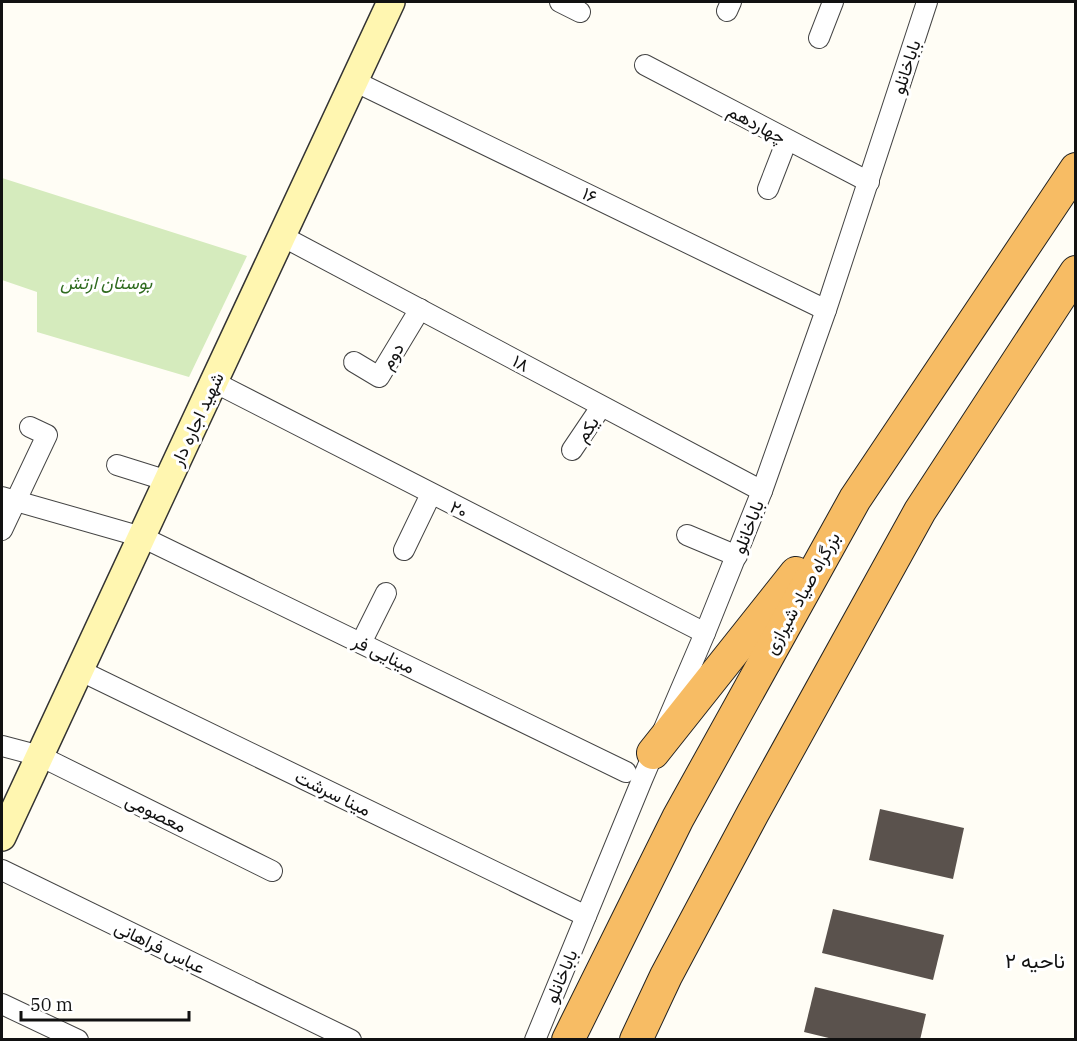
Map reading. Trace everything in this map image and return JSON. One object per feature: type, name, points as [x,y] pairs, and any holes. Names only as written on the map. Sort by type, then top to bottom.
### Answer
[{"type":"highway","name":"بزرگراه صیاد شیرازی","points":[[568,1040],[678,818],[855,499],[1076,169]]},
{"type":"highway","points":[[636,1040],[666,976],[747,823],[920,511],[1076,272]]},
{"type":"highway","points":[[653,753],[855,499]]},
{"type":"main road","name":"شهید اجاره دار","points":[[2,837],[168,482],[280,234],[391,2]]},
{"type":"street","points":[[560,2],[580,12]]},
{"type":"street","points":[[819,38],[833,2]]},
{"type":"street","name":"باباخانلو","points":[[535,1040],[762,491],[869,182],[927,2]]},
{"type":"street","name":"چهاردهم","points":[[645,65],[869,182]]},
{"type":"street","name":"۱۶","points":[[354,81],[826,309]]},
{"type":"street","points":[[768,189],[788,140]]},
{"type":"street","name":"۱۸","points":[[280,234],[762,491]]},
{"type":"street","name":"دوم","points":[[354,362],[380,377],[420,309]]},
{"type":"street","name":"۲۰","points":[[214,382],[705,633]]},
{"type":"street","name":"یکم","points":[[572,450],[602,406]]},
{"type":"street","points":[[2,530],[8,499],[47,435],[30,427]]},
{"type":"street","points":[[117,465],[168,482]]},
{"type":"street","points":[[404,550],[431,494]]},
{"type":"street","name":"مینایی فر","points":[[8,499],[142,537],[626,772]]},
{"type":"street","points":[[687,535],[737,556]]},
{"type":"street","points":[[361,643],[386,593]]},
{"type":"street","name":"مینا سرشت","points":[[79,670],[586,916]]},
{"type":"street","name":"معصومی","points":[[2,746],[40,756],[272,871]]},
{"type":"street","name":"عباس فراهانی","points":[[2,870],[351,1040]]},
{"type":"street","points":[[2,1004],[78,1040]]},
{"type":"green space","name":"بوستان ارتش","points":[[2,178],[247,256],[189,377],[37,332],[37,292],[2,280]]},
{"type":"building","points":[[880,809],[964,828],[953,879],[869,860]]},
{"type":"building","points":[[833,909],[944,935],[933,980],[822,953]]},
{"type":"building","points":[[815,987],[926,1014],[920,1040],[837,1040],[804,1032]]},
{"type":"district","name":"ناحیه ۲","points":[[1035,960]]}]
